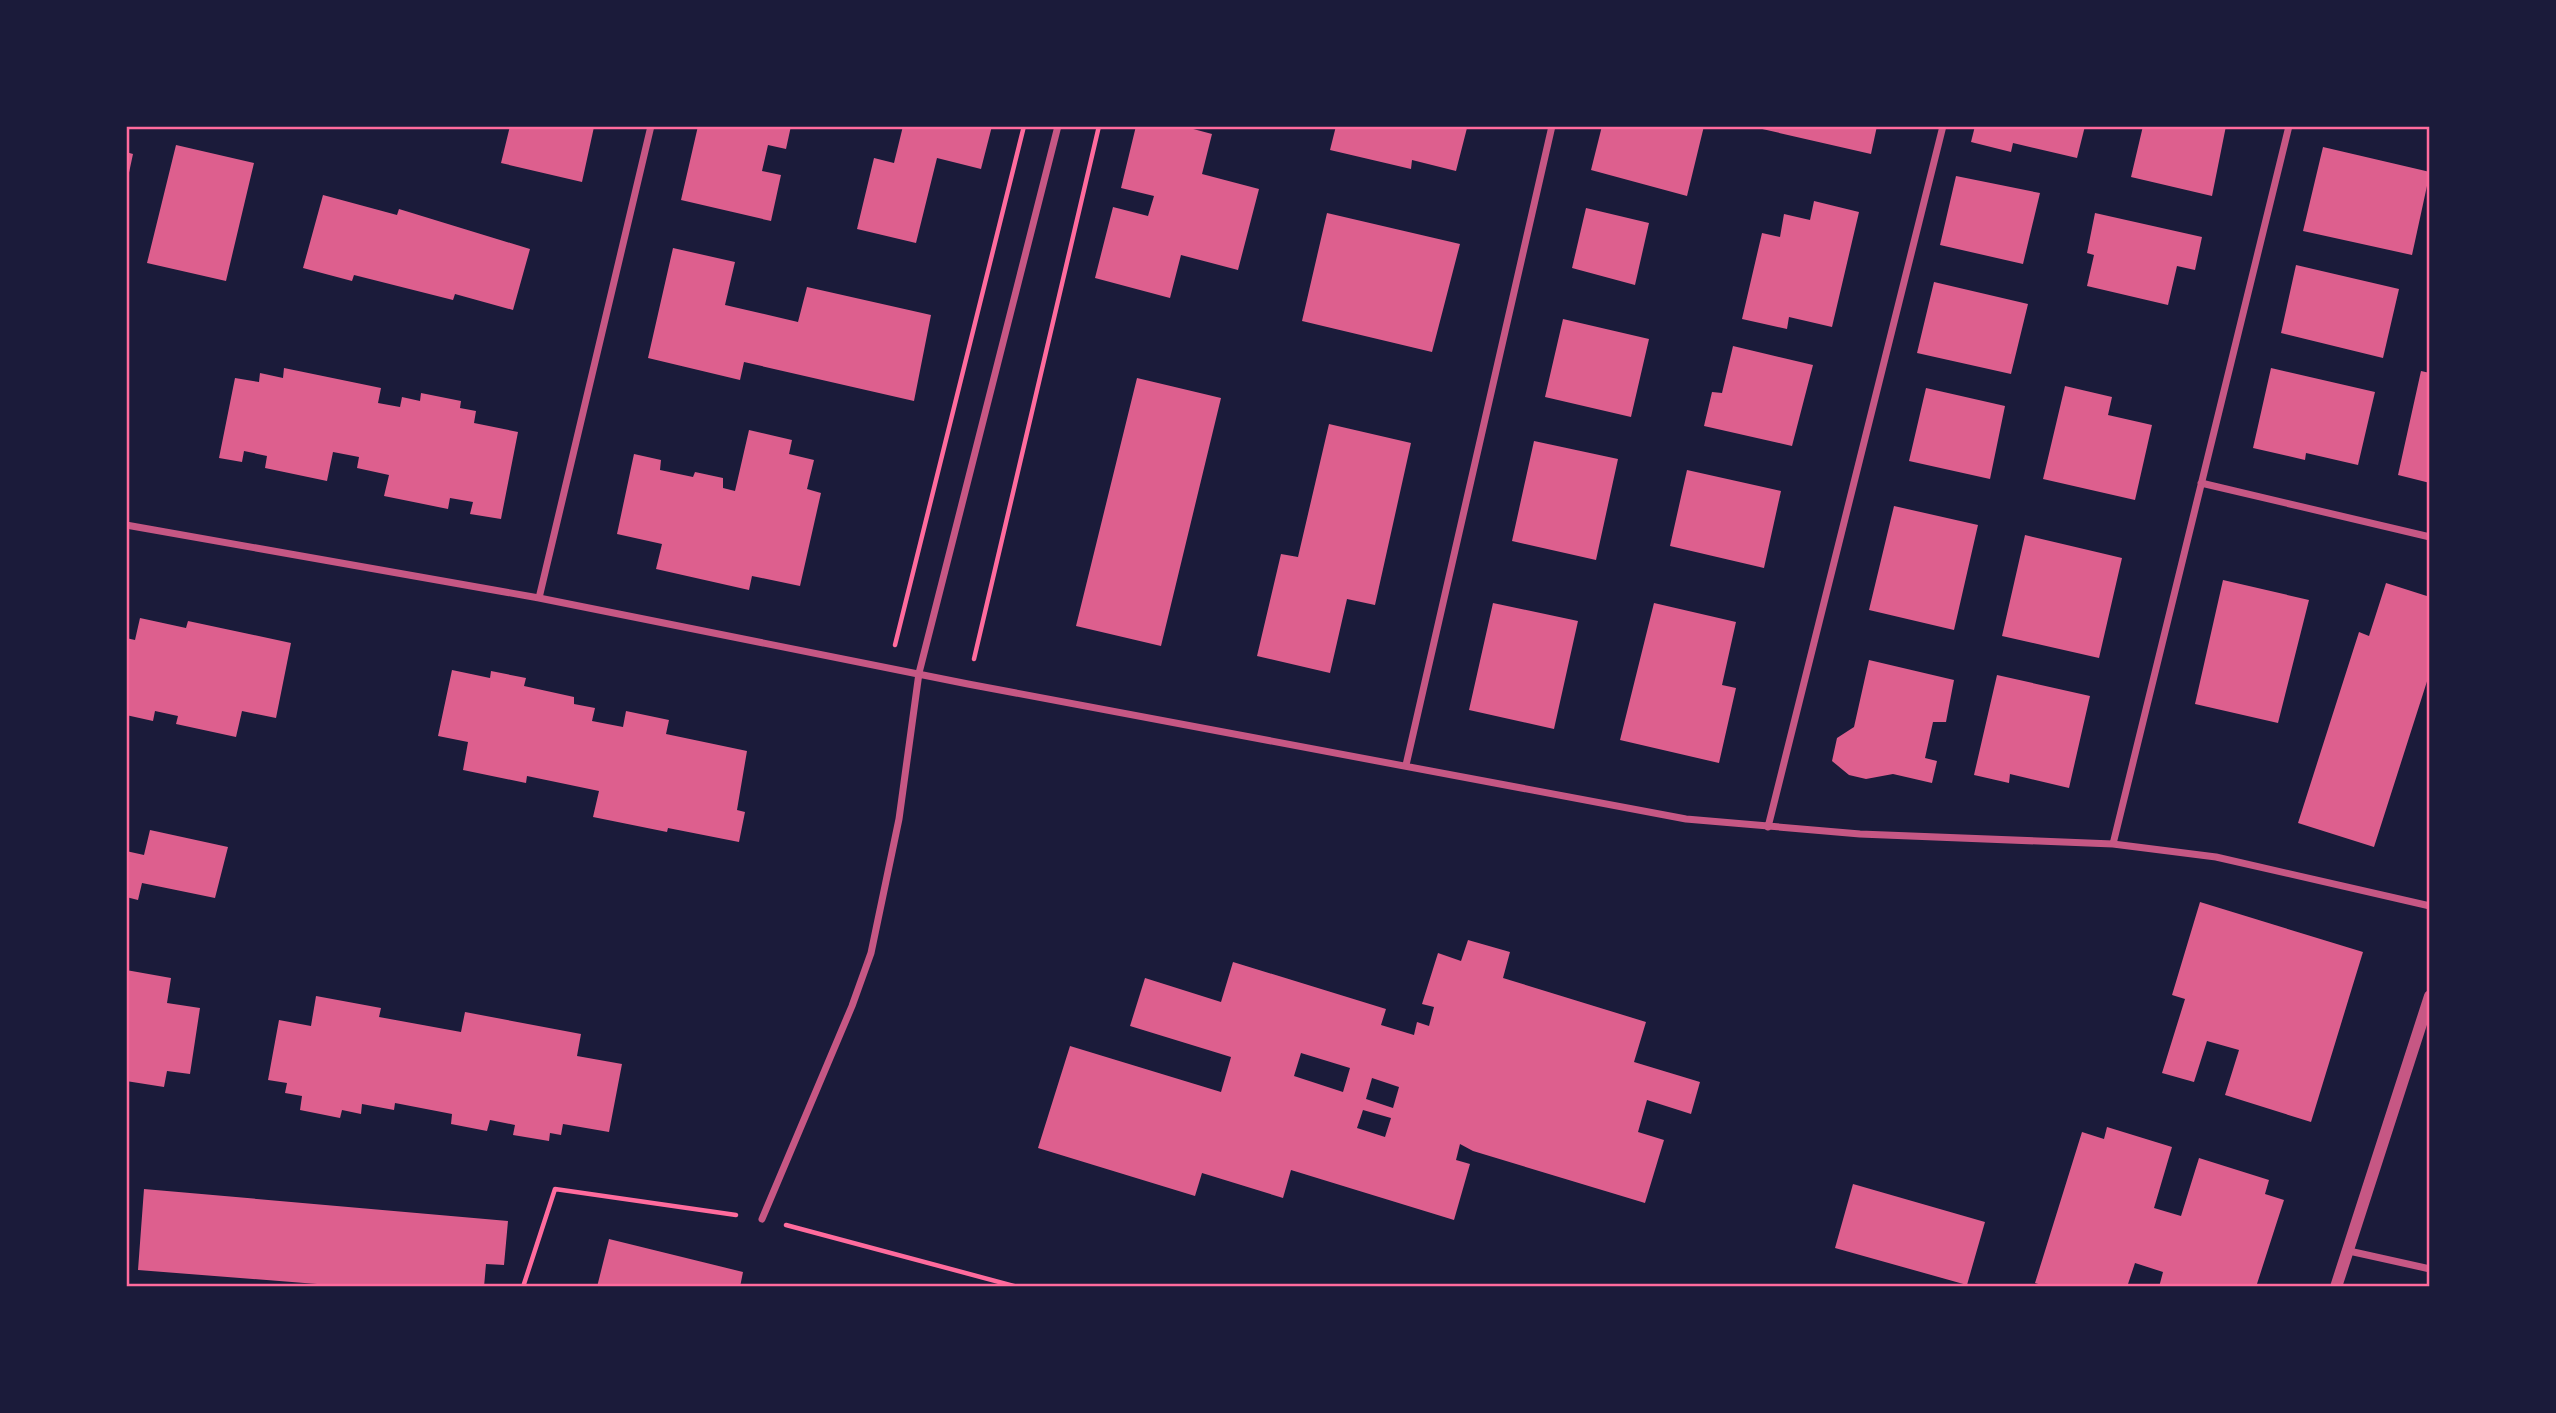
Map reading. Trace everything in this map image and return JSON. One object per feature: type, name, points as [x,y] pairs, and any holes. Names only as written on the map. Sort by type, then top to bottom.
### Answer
[{"type":"street","points":[[539,598],[651,126]]},
{"type":"street","points":[[762,1219],[852,1006],[871,953],[899,819],[919,673],[1058,126]]},
{"type":"street","points":[[1406,765],[1552,126]]},
{"type":"street","points":[[1768,827],[1942,126]]},
{"type":"street","points":[[2113,844],[2289,126]]},
{"type":"street","points":[[2201,483],[2430,537]]},
{"type":"street","points":[[126,525],[539,598],[968,684],[1686,819],[1860,834],[2113,844],[2216,857],[2430,906]]},
{"type":"street","points":[[2336,1287],[2430,996]]},
{"type":"street","points":[[2348,1251],[2430,1269]]},
{"type":"path","points":[[890,668],[1024,126]]},
{"type":"path","points":[[968,684],[1099,126]]},
{"type":"path","points":[[523,1287],[555,1189],[762,1219],[1018,1287]]},
{"type":"building","points":[[510,126],[594,127],[582,182],[501,163]]},
{"type":"building","points":[[698,126],[791,126],[786,149],[768,145],[762,171],[781,175],[771,221],[681,200]]},
{"type":"building","points":[[903,126],[992,126],[981,169],[937,158],[916,243],[857,229],[874,158],[894,163]]},
{"type":"building","points":[[1136,126],[1182,126],[1212,134],[1202,174],[1259,189],[1238,270],[1181,255],[1170,298],[1095,278],[1113,207],[1148,216],[1154,196],[1121,188]]},
{"type":"building","points":[[1336,126],[1467,128],[1456,171],[1412,160],[1411,169],[1330,150]]},
{"type":"building","points":[[1602,126],[1704,126],[1687,196],[1591,170]]},
{"type":"building","points":[[1749,126],[1877,126],[1871,154]]},
{"type":"building","points":[[1975,126],[2085,126],[2077,158],[2013,143],[2011,152],[1971,142]]},
{"type":"building","points":[[2143,126],[2226,126],[2212,196],[2131,177]]},
{"type":"building","points":[[176,145],[254,163],[226,281],[147,263]]},
{"type":"building","points":[[2323,147],[2430,172],[2412,255],[2303,231]]},
{"type":"building","points":[[126,152],[133,154],[127,182],[126,181]]},
{"type":"building","points":[[1956,176],[2040,193],[2023,264],[1940,245]]},
{"type":"building","points":[[323,195],[397,215],[399,209],[530,249],[513,310],[455,294],[453,300],[354,275],[352,281],[303,268]]},
{"type":"building","points":[[1814,201],[1859,212],[1832,327],[1789,317],[1787,329],[1742,319],[1762,233],[1780,237],[1784,214],[1810,220]]},
{"type":"building","points":[[1586,208],[1649,223],[1635,285],[1572,268]]},
{"type":"building","points":[[1327,213],[1460,244],[1432,352],[1302,321]]},
{"type":"building","points":[[2095,213],[2202,237],[2195,270],[2177,266],[2168,305],[2087,286],[2094,255],[2087,253]]},
{"type":"building","points":[[673,248],[735,262],[725,305],[798,322],[807,287],[931,315],[914,401],[744,362],[740,380],[648,358]]},
{"type":"building","points":[[2296,265],[2399,289],[2383,358],[2281,333]]},
{"type":"building","points":[[1934,282],[2028,304],[2011,374],[1917,353]]},
{"type":"building","points":[[1563,319],[1649,339],[1631,417],[1545,397]]},
{"type":"building","points":[[1733,346],[1813,365],[1792,446],[1704,426],[1712,392],[1722,393]]},
{"type":"building","points":[[284,368],[381,388],[378,403],[400,407],[402,397],[420,401],[421,393],[461,401],[460,408],[476,411],[474,423],[518,432],[501,519],[470,514],[473,502],[450,498],[448,509],[384,496],[389,475],[357,468],[359,457],[333,452],[327,481],[265,468],[267,456],[244,451],[242,462],[219,458],[235,378],[259,382],[260,373],[283,378]]},
{"type":"building","points":[[2271,368],[2375,392],[2358,465],[2306,453],[2305,460],[2253,448]]},
{"type":"building","points":[[2421,371],[2430,373],[2430,483],[2398,475]]},
{"type":"building","points":[[1137,378],[1221,398],[1161,646],[1076,626]]},
{"type":"building","points":[[2065,386],[2112,397],[2108,415],[2152,425],[2135,500],[2043,479]]},
{"type":"building","points":[[1926,388],[2005,406],[1990,479],[1909,461]]},
{"type":"building","points":[[1329,424],[1411,443],[1375,605],[1347,599],[1330,673],[1257,656],[1281,554],[1298,557]]},
{"type":"building","points":[[749,430],[792,440],[789,454],[814,460],[807,489],[821,493],[800,586],[752,576],[749,590],[656,569],[662,544],[617,534],[634,454],[661,460],[660,470],[693,477],[695,472],[723,478],[723,488],[735,491]]},
{"type":"building","points":[[1534,441],[1618,459],[1596,560],[1512,541]]},
{"type":"building","points":[[1687,470],[1781,491],[1764,568],[1670,546]]},
{"type":"building","points":[[1894,506],[1978,525],[1954,630],[1869,610]]},
{"type":"building","points":[[2025,535],[2122,558],[2099,658],[2002,636]]},
{"type":"building","points":[[2223,580],[2309,600],[2278,723],[2195,704]]},
{"type":"building","points":[[2386,583],[2430,597],[2430,672],[2374,847],[2298,823],[2359,632],[2369,636]]},
{"type":"building","points":[[1493,603],[1578,621],[1554,729],[1469,710]]},
{"type":"building","points":[[1654,603],[1736,622],[1722,685],[1736,688],[1719,763],[1620,740]]},
{"type":"building","points":[[140,618],[186,628],[188,621],[291,643],[276,718],[242,711],[236,737],[176,724],[178,716],[155,711],[153,721],[126,715],[126,638],[135,640]]},
{"type":"building","points":[[1869,660],[1954,680],[1946,722],[1933,722],[1925,758],[1937,761],[1932,783],[1893,774],[1866,779],[1849,775],[1832,761],[1837,738],[1854,727]]},
{"type":"building","points":[[452,670],[490,678],[491,671],[526,678],[524,686],[574,697],[574,704],[595,708],[592,721],[623,727],[626,711],[669,720],[666,734],[747,751],[737,810],[745,812],[739,842],[668,828],[667,832],[593,817],[599,791],[527,776],[526,783],[463,770],[468,742],[438,736]]},
{"type":"building","points":[[1997,675],[2090,696],[2069,788],[2010,774],[2009,783],[1974,775]]},
{"type":"building","points":[[150,830],[228,847],[215,898],[142,883],[138,900],[126,897],[126,851],[144,855]]},
{"type":"building","points":[[2200,902],[2363,952],[2311,1122],[2225,1095],[2239,1050],[2207,1041],[2194,1082],[2162,1073],[2185,999],[2172,995]]},
{"type":"building","points":[[1468,940],[1510,952],[1503,978],[1646,1022],[1634,1062],[1700,1082],[1691,1114],[1647,1100],[1638,1132],[1664,1140],[1645,1203],[1473,1151],[1460,1144],[1456,1160],[1470,1164],[1454,1220],[1291,1170],[1283,1198],[1202,1173],[1195,1196],[1038,1148],[1070,1046],[1221,1092],[1231,1057],[1130,1026],[1145,978],[1221,1002],[1233,962],[1386,1009],[1381,1025],[1414,1035],[1417,1022],[1429,1026],[1434,1007],[1422,1004],[1438,953],[1461,961]],"holes":[[[1301,1053],[1350,1068],[1343,1092],[1294,1076]],[[1372,1078],[1399,1087],[1393,1108],[1366,1099]],[[1363,1110],[1391,1118],[1385,1137],[1357,1128]]]},
{"type":"building","points":[[126,970],[171,978],[167,1003],[200,1008],[190,1074],[167,1071],[164,1087],[126,1081]]},
{"type":"building","points":[[316,996],[381,1008],[379,1017],[461,1032],[465,1012],[581,1034],[577,1056],[622,1064],[609,1132],[563,1124],[561,1135],[550,1133],[549,1141],[513,1135],[515,1125],[490,1120],[487,1131],[451,1124],[452,1114],[395,1103],[394,1110],[362,1104],[361,1114],[342,1110],[340,1118],[300,1110],[302,1096],[285,1093],[287,1083],[268,1080],[279,1020],[311,1026]]},
{"type":"building","points":[[2107,1127],[2172,1147],[2154,1208],[2181,1216],[2199,1158],[2269,1180],[2265,1194],[2284,1200],[2256,1287],[2159,1287],[2163,1272],[2135,1263],[2127,1287],[2048,1287],[2035,1283],[2082,1132],[2104,1139]]},
{"type":"building","points":[[1853,1184],[1985,1222],[1967,1285],[1835,1248]]},
{"type":"building","points":[[144,1189],[508,1221],[504,1265],[486,1264],[484,1287],[355,1287],[138,1270]]},
{"type":"building","points":[[609,1239],[743,1272],[740,1287],[597,1287]]}]
